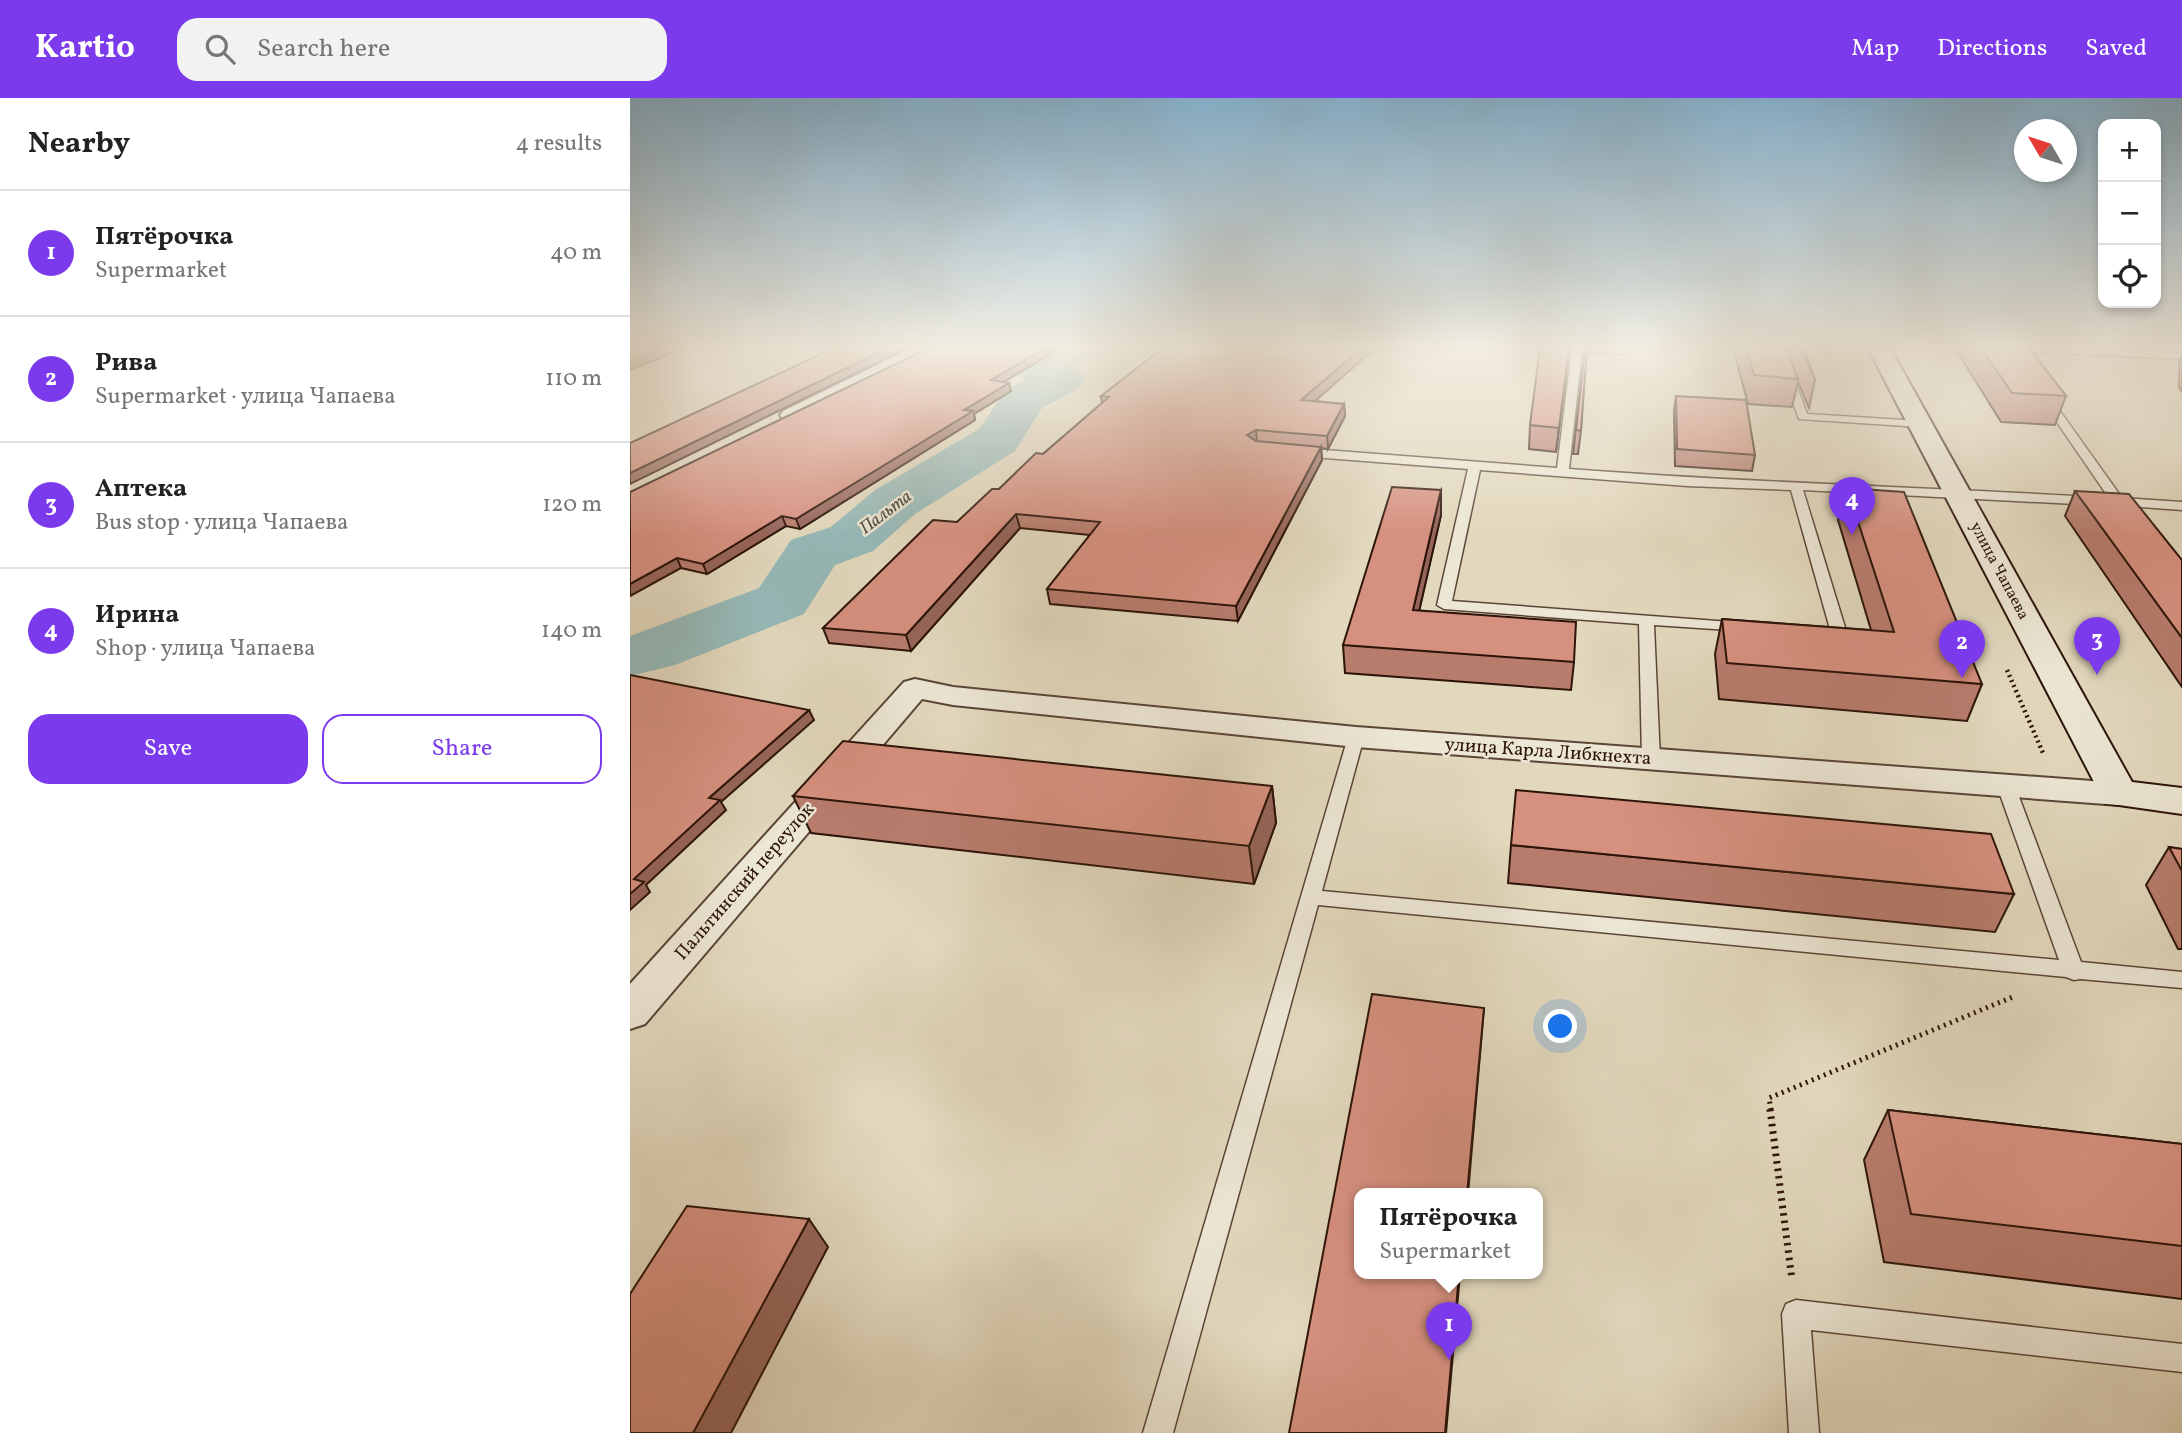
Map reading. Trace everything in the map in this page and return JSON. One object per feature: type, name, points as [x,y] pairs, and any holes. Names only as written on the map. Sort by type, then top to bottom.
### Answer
[{"type":"street","points":[[766,428],[801,410]]},
{"type":"street","name":"улица Чапаева","points":[[1913,410],[2119,794]]},
{"type":"street","name":"улица Карла Либкнехта","points":[[915,688],[953,696],[1356,737],[2119,794],[2182,801]]},
{"type":"street","name":"Пальтинский переулок","points":[[630,1012],[915,688]]},
{"type":"lane","points":[[1563,472],[1569,410]]},
{"type":"lane","points":[[1801,410],[1803,417],[1920,424]]},
{"type":"lane","points":[[2054,410],[2133,523]]},
{"type":"lane","points":[[1285,451],[1687,482],[1956,492],[2182,506]]},
{"type":"lane","points":[[1475,466],[1444,605],[1756,628]]},
{"type":"lane","points":[[1796,486],[1839,634],[1812,632]]},
{"type":"lane","points":[[1646,620],[1651,760]]},
{"type":"lane","points":[[1158,1433],[1356,737]]},
{"type":"lane","points":[[2006,786],[2074,972]]},
{"type":"lane","points":[[1311,897],[2074,972],[2182,980]]},
{"type":"lane","points":[[1804,1433],[1796,1314],[2182,1358]]},
{"type":"path","points":[[1796,1314],[1769,1098],[2074,972]]},
{"type":"building","points":[[700,410],[759,410],[630,473],[630,443]]},
{"type":"building","points":[[800,410],[973,411],[796,519],[782,516],[703,564],[677,558],[630,584],[630,492]]},
{"type":"building","points":[[1094,410],[1341,410],[1327,436],[1256,430],[1247,435],[1256,441],[1321,447],[1236,606],[1047,589],[1100,522],[1016,514],[906,635],[823,628],[933,520],[957,522],[992,489],[999,489],[1036,453],[1043,454]]},
{"type":"building","points":[[1532,410],[1561,410],[1559,428],[1530,425]]},
{"type":"building","points":[[1578,410],[1582,410],[1581,431],[1576,430]]},
{"type":"building","points":[[1676,410],[1748,410],[1755,455],[1677,449]]},
{"type":"building","points":[[1392,487],[1441,490],[1413,610],[1576,622],[1574,662],[1343,645]]},
{"type":"building","points":[[1847,488],[1904,492],[1982,684],[1727,663],[1722,619],[1894,632]]},
{"type":"building","points":[[2075,491],[2129,494],[2182,560],[2182,638]]},
{"type":"building","points":[[630,675],[809,710],[709,798],[720,800],[634,879],[644,882],[630,894]]},
{"type":"building","points":[[843,741],[1272,786],[1249,846],[793,796]]},
{"type":"building","points":[[1516,790],[1991,834],[2014,894],[1511,845]]},
{"type":"building","points":[[2169,847],[2182,849],[2182,871]]},
{"type":"building","points":[[1372,994],[1484,1008],[1468,1188],[1354,1188],[1354,1279],[1459,1279],[1445,1433],[1289,1433]]},
{"type":"building","points":[[1888,1110],[2182,1144],[2182,1246],[1911,1214]]},
{"type":"building","points":[[687,1206],[809,1219],[693,1433],[630,1433],[630,1294]]},
{"type":"waterway","name":"Пальта","points":[[630,656],[651,651],[782,601],[812,553],[852,539],[895,502],[997,440],[1017,410]]},
{"type":"place","name":"Ирина","points":[[1852,535]]},
{"type":"place","name":"Аптека","points":[[2097,675]]},
{"type":"place","name":"Рива","points":[[1962,678]]},
{"type":"place","name":"Пятёрочка","points":[[1449,1360]]}]
